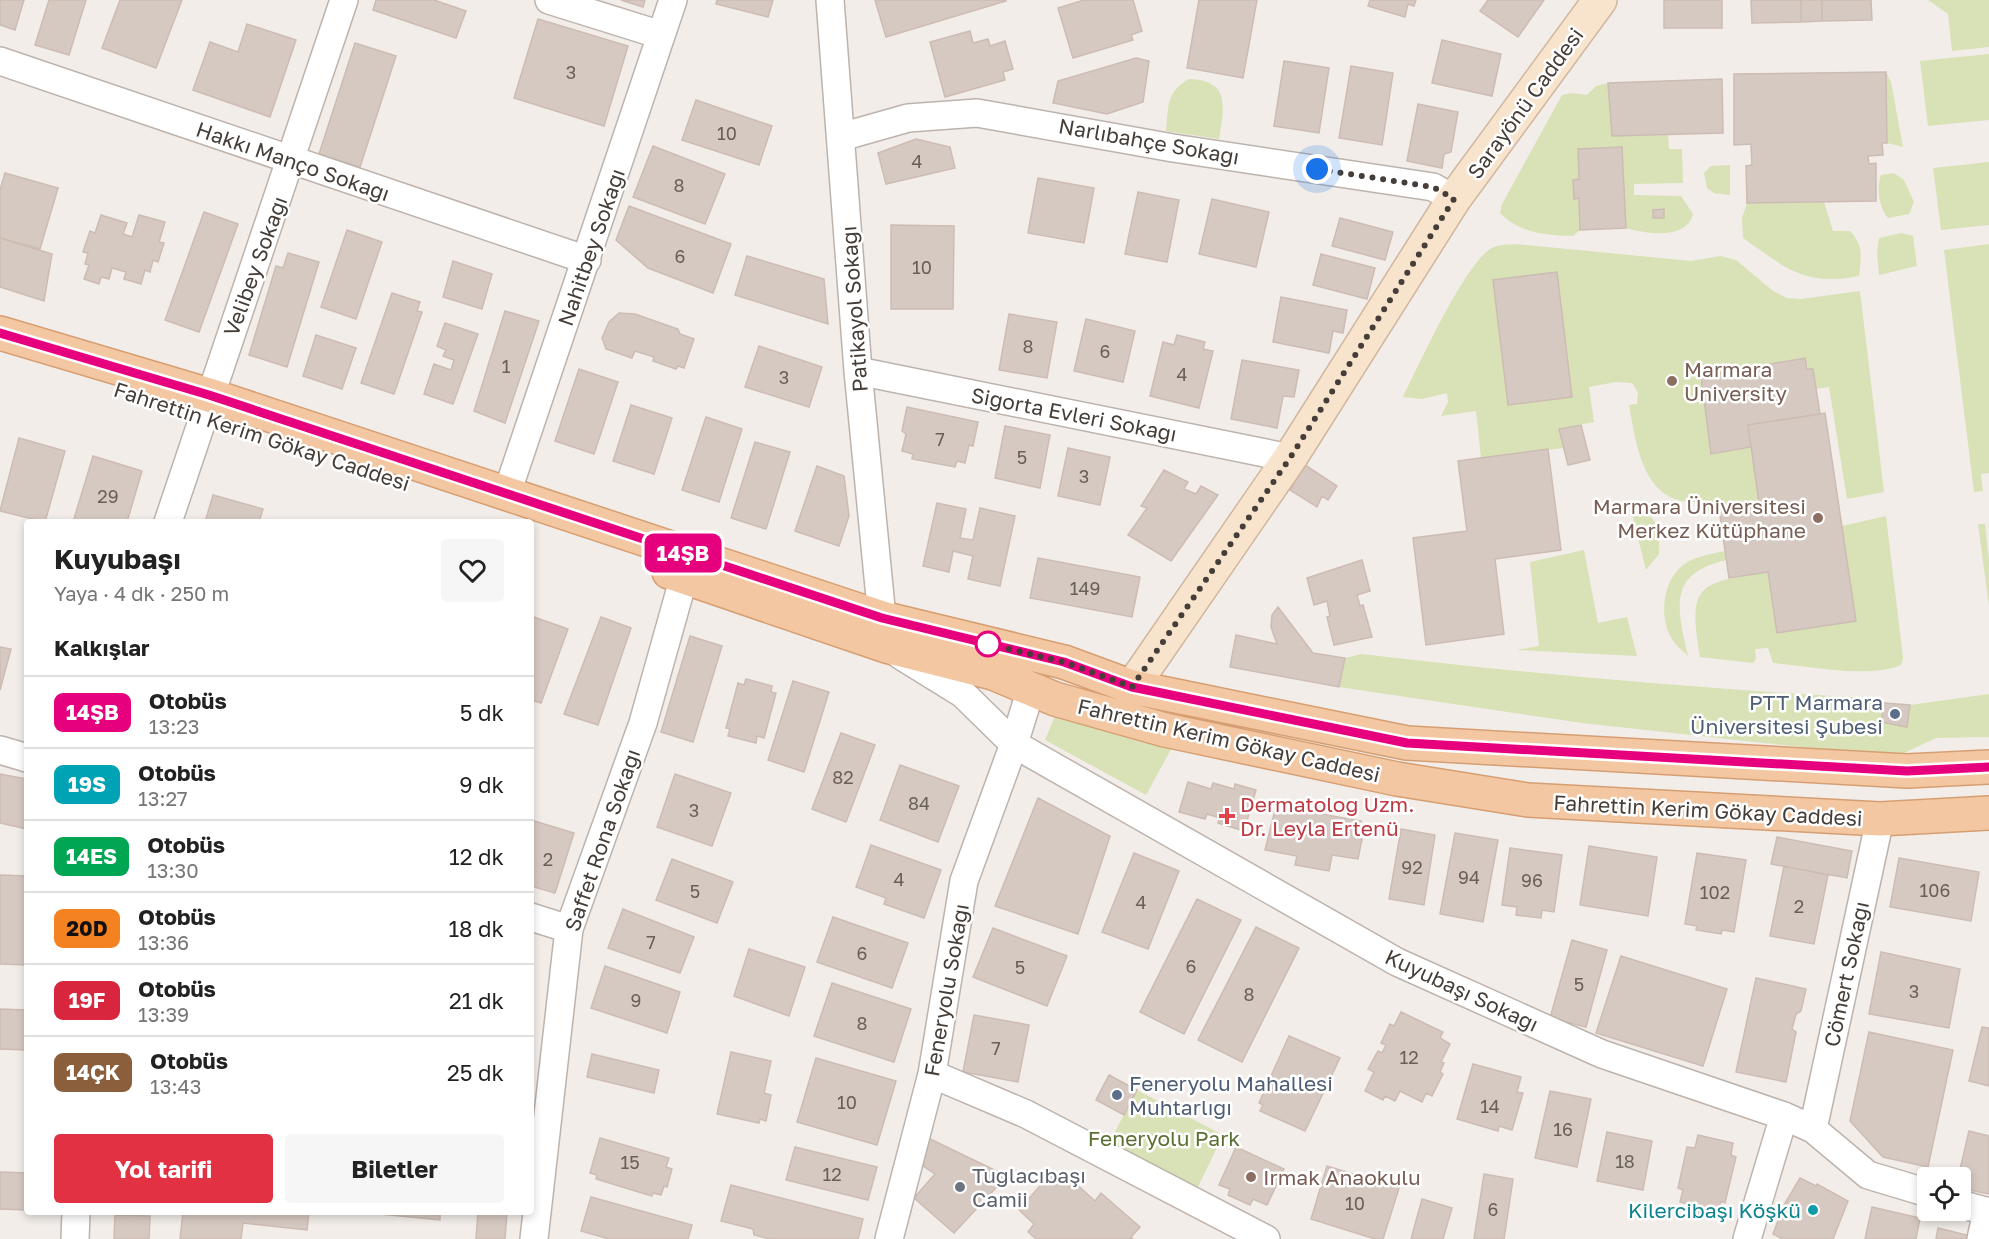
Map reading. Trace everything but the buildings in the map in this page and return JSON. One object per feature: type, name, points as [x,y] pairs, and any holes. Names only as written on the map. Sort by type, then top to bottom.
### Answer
[{"type":"main road","name":"Fahrettin Kerim Gökay Caddesi","points":[[0,333],[206,404],[515,519]]},
{"type":"main road","name":"Fahrettin Kerim Gökay Caddesi","points":[[0,355],[206,404],[507,493],[687,566],[884,632],[1055,699],[1166,730],[1397,779],[1517,798],[1880,819],[1989,813]]},
{"type":"main road","name":"Fahrettin Kerim Gökay Caddesi","points":[[534,526],[687,566]]},
{"type":"main road","name":"Fahrettin Kerim Gökay Caddesi","points":[[884,632],[1009,649],[1064,662],[1132,687],[1407,743],[1907,771],[1989,767]]},
{"type":"main road","points":[[1009,649],[1031,689]]},
{"type":"street","name":"Velibey Sokağı","points":[[169,519],[206,404],[292,162],[344,0]]},
{"type":"street","points":[[549,0],[661,35]]},
{"type":"street","name":"Nahitbey Sokağı","points":[[507,493],[673,0]]},
{"type":"street","name":"Patikayol Sokağı","points":[[830,0],[858,371],[884,632]]},
{"type":"street","name":"Sarayönü Caddesi","points":[[1132,687],[1290,458],[1454,199],[1600,0]]},
{"type":"street","name":"Hakkı Manço Sokağı","points":[[0,61],[292,162],[587,260]]},
{"type":"street","name":"Narlıbahçe Sokağı","points":[[841,137],[908,118],[977,113],[1173,148],[1433,187],[1454,199]]},
{"type":"street","name":"Sigorta Evleri Sokağı","points":[[858,371],[1290,458]]},
{"type":"street","name":"Saffet Rona Sokağı","points":[[534,1239],[569,929],[643,723],[687,566]]},
{"type":"street","name":"Kuyubaşı Sokağı","points":[[884,632],[963,693],[1014,744],[1397,962],[1602,1054],[1784,1116],[1813,1129],[1868,1175],[1917,1190]]},
{"type":"street","name":"Feneryolu Sokağı","points":[[889,1239],[932,1074],[964,881],[1014,744],[1031,689]]},
{"type":"street","points":[[0,750],[24,757]]},
{"type":"street","name":"Cömert Sokağı","points":[[1813,1129],[1880,819]]},
{"type":"street","points":[[534,918],[569,929]]},
{"type":"street","points":[[932,1074],[1026,1114],[1266,1239]]},
{"type":"street","points":[[1748,1239],[1784,1116]]},
{"type":"street","points":[[1971,1207],[1988,1211],[1981,1239]]},
{"type":"street","points":[[75,1239],[76,1215]]},
{"type":"green space","points":[[1928,0],[1989,0],[1989,47],[1952,51],[1948,14]]},
{"type":"green space","points":[[1989,54],[1989,120],[1928,126],[1920,61]]},
{"type":"green space","points":[[1886,72],[1891,82],[1903,147],[1887,143]]},
{"type":"green space","points":[[1189,79],[1212,84],[1222,98],[1219,139],[1166,131],[1168,107],[1172,95],[1181,84]]},
{"type":"green space","points":[[1608,83],[1612,135],[1668,134],[1669,149],[1682,149],[1683,183],[1634,184],[1634,195],[1681,196],[1693,214],[1689,222],[1683,228],[1665,233],[1626,228],[1622,147],[1578,149],[1579,179],[1573,180],[1575,199],[1579,198],[1580,230],[1573,236],[1534,232],[1508,220],[1500,213],[1502,204],[1562,95],[1572,93],[1587,95],[1596,86]]},
{"type":"green space","points":[[1989,162],[1989,225],[1941,230],[1933,168]]},
{"type":"green space","points":[[1730,165],[1730,195],[1714,193],[1707,188],[1704,173],[1711,166]]},
{"type":"green space","points":[[1894,173],[1904,180],[1914,202],[1909,214],[1888,218],[1881,203],[1879,186],[1881,175]]},
{"type":"green space","points":[[1824,202],[1833,231],[1850,231],[1858,241],[1860,247],[1859,276],[1824,279],[1796,272],[1783,266],[1743,238],[1742,218],[1747,203]]},
{"type":"green space","points":[[1901,233],[1913,236],[1917,266],[1879,275],[1877,252],[1879,238]]},
{"type":"green space","points":[[1517,244],[1691,261],[1720,256],[1736,260],[1773,291],[1787,298],[1801,299],[1860,291],[1884,492],[1847,499],[1829,387],[1816,389],[1805,358],[1701,376],[1711,454],[1751,447],[1759,503],[1708,512],[1706,501],[1686,502],[1669,497],[1657,487],[1648,474],[1636,440],[1629,405],[1637,404],[1638,392],[1632,383],[1616,382],[1589,387],[1594,422],[1559,429],[1564,448],[1481,458],[1476,411],[1441,416],[1448,402],[1447,393],[1422,399],[1403,397],[1444,315],[1471,270],[1483,255],[1494,247]]},
{"type":"green space","points":[[1989,244],[1989,473],[1981,474],[1983,491],[1974,492],[1944,250]]},
{"type":"green space","points":[[1630,506],[1651,517],[1659,537],[1659,554],[1646,570]]},
{"type":"green space","points":[[1886,516],[1903,658],[1901,665],[1888,669],[1856,671],[1773,663],[1768,648],[1755,649],[1756,659],[1753,663],[1700,657],[1695,614],[1698,600],[1703,591],[1713,584],[1726,580],[1768,572],[1777,633],[1856,621],[1842,526]]},
{"type":"green space","points":[[1978,524],[1985,524],[1989,560],[1989,606]]},
{"type":"green space","points":[[1584,550],[1598,623],[1627,617],[1637,656],[1517,650],[1539,646],[1530,562]]},
{"type":"green space","points":[[1725,551],[1727,560],[1708,566],[1694,574],[1685,583],[1680,608],[1688,656],[1672,639],[1665,621],[1665,601],[1670,581],[1682,566],[1692,560]]},
{"type":"green space","points":[[1362,654],[1613,680],[1864,698],[1884,703],[1881,722],[1907,727],[1910,705],[1989,694],[1989,737],[1936,738],[1904,753],[1863,754],[1582,723],[1339,687],[1345,658]]},
{"type":"green space","points":[[1056,713],[1174,744],[1146,795],[1045,740]]},
{"type":"green space","name":"Feneryolu Park","points":[[1137,1090],[1223,1135],[1197,1189],[1109,1143]]},
{"type":"bus line","name":"14ŞB","points":[[0,333],[209,395],[882,618],[1064,662],[1132,687],[1407,743],[1907,771],[1989,767]]},
{"type":"place","name":"Marmara University","points":[[1672,381]]},
{"type":"place","name":"Marmara Üniversitesi Merkez Kütüphane","points":[[1818,518]]},
{"type":"place","name":"PTT Marmara Üniversitesi Şubesi","points":[[1895,714]]},
{"type":"place","name":"Dermatolog Uzm. Dr. Leyla Ertenü","points":[[1227,816]]},
{"type":"place","name":"Feneryolu Mahallesi Muhtarlığı","points":[[1117,1095]]},
{"type":"place","name":"Irmak Anaokulu","points":[[1251,1177]]},
{"type":"place","name":"Tuğlacıbaşı Camii","points":[[960,1187]]},
{"type":"place","name":"Kilercibaşı Köşkü","points":[[1813,1210]]},
{"type":"route","points":[[988,644],[1064,662],[1132,687],[1290,458],[1454,199],[1433,187],[1317,169]]}]
